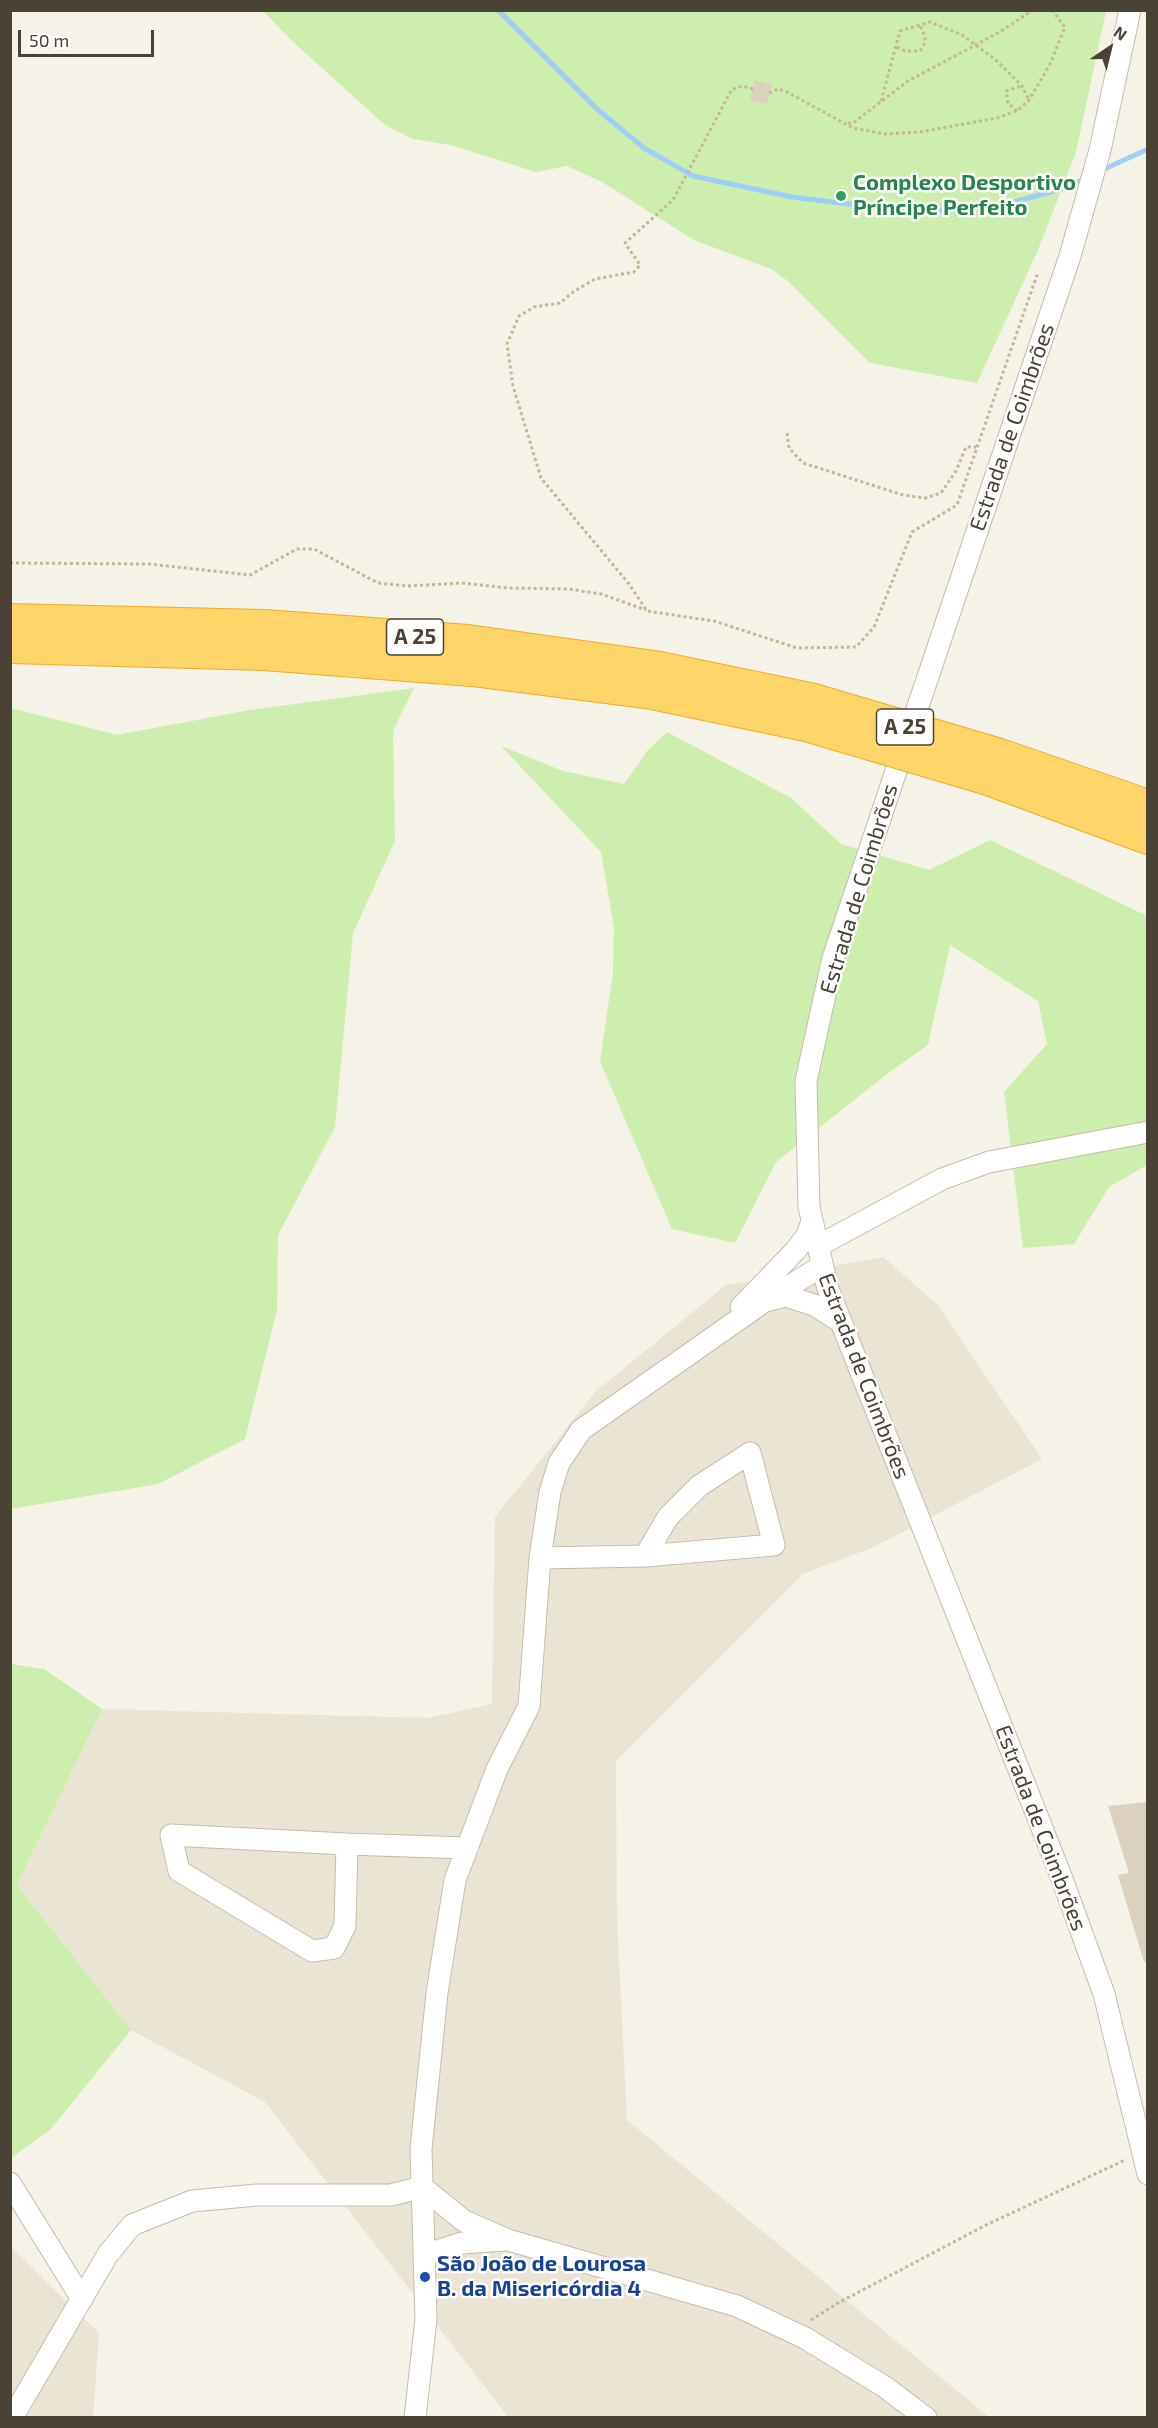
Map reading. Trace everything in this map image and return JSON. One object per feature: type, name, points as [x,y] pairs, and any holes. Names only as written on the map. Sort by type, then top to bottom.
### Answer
[{"type":"highway","name":"A 25","points":[[10,620],[264,626],[468,641],[654,667],[992,766],[1148,807]]},
{"type":"highway","name":"A 25","points":[[10,647],[264,654],[472,670],[810,713]]},
{"type":"highway","name":"A 25","points":[[992,766],[1148,838]]},
{"type":"street","name":"Estrada de Coimbrões","points":[[1130,10],[1100,150],[1080,222],[833,957],[806,1081],[809,1207],[820,1256],[840,1321],[1056,1865],[1100,1983],[1145,2165]]},
{"type":"street","points":[[415,2418],[426,2319],[421,2149],[437,1993],[455,1880],[497,1769],[529,1706],[540,1558],[550,1492],[559,1463],[582,1430],[765,1301],[820,1256],[942,1179],[989,1162],[1148,1132]]},
{"type":"street","points":[[691,1352],[775,1275],[807,1235],[812,1221]]},
{"type":"street","points":[[765,1301],[786,1296],[814,1305],[840,1321]]},
{"type":"street","points":[[540,1558],[645,1556],[774,1545],[750,1453],[699,1486],[668,1517],[645,1556]]},
{"type":"street","points":[[347,1844],[345,1926],[334,1948],[312,1951],[179,1871],[171,1835],[467,1848]]},
{"type":"street","points":[[10,2183],[82,2299]]},
{"type":"street","points":[[422,2187],[464,2221],[508,2240],[737,2306],[791,2332],[885,2387],[926,2418]]},
{"type":"street","points":[[12,2418],[108,2254],[132,2225],[192,2201],[257,2195],[391,2195],[422,2187]]},
{"type":"street","points":[[424,2255],[462,2243],[508,2240]]},
{"type":"path","points":[[846,124],[853,123],[908,81],[1033,10]]},
{"type":"path","points":[[770,93],[778,89],[785,91],[846,124],[868,132],[901,134],[973,123],[1017,111],[1029,100],[1065,32],[1063,21],[1052,10]]},
{"type":"path","points":[[881,101],[900,31],[930,22],[962,35],[975,44],[1022,86],[1029,100]]},
{"type":"path","points":[[897,47],[905,51],[920,51],[925,43],[925,36],[919,24]]},
{"type":"path","points":[[647,610],[630,584],[541,478],[513,386],[507,344],[519,316],[534,307],[560,303],[595,279],[634,272],[640,265],[625,243],[673,200],[732,89],[743,86],[753,89]]},
{"type":"path","points":[[1017,111],[1008,103],[1006,91],[1012,87],[1022,86]]},
{"type":"path","points":[[10,563],[149,564],[250,575],[297,549],[314,549],[378,583],[407,586],[462,583],[508,588],[568,589],[602,594],[647,610],[714,621],[797,648],[856,647],[874,627],[912,532],[957,505],[1038,272]]},
{"type":"path","points":[[787,433],[789,448],[803,463],[903,495],[925,498],[941,493],[956,471],[966,447],[976,447]]},
{"type":"path","points":[[791,2332],[837,2302],[984,2226],[1096,2172],[1121,2161],[1145,2165]]},
{"type":"shaded area","points":[[883,1257],[937,1304],[1042,1459],[874,1547],[803,1574],[616,1761],[617,1920],[627,2120],[989,2417],[508,2417],[265,2102],[131,2030],[17,1885],[102,1709],[427,1718],[492,1704],[495,1517],[596,1391],[726,1285]]},
{"type":"shaded area","points":[[10,2246],[99,2333],[93,2417],[11,2417]]},
{"type":"green space","name":"Complexo Desportivo Príncipe Perfeito","points":[[263,11],[1106,11],[1076,152],[1038,250],[977,383],[870,363],[788,281],[771,269],[694,240],[602,182],[567,166],[536,172],[451,145],[413,139],[385,125],[290,39]]},
{"type":"green space","points":[[414,688],[393,731],[395,841],[353,933],[335,1127],[278,1235],[277,1310],[245,1439],[158,1484],[11,1509],[11,708],[117,735],[250,710]]},
{"type":"green space","points":[[667,732],[791,798],[841,844],[929,870],[990,840],[1147,916],[1147,1165],[1109,1187],[1074,1244],[1023,1248],[1004,1092],[1047,1044],[1038,1001],[950,945],[928,1045],[887,1074],[776,1162],[735,1243],[672,1229],[600,1061],[613,973],[614,928],[601,852],[501,746],[563,771],[624,784],[647,751]]},
{"type":"green space","points":[[11,1664],[44,1669],[102,1709],[17,1885],[131,2030],[50,2130],[11,2158]]},
{"type":"building","points":[[755,80],[772,85],[767,104],[750,100]]},
{"type":"building","points":[[1148,1802],[1148,1962],[1144,1962],[1118,1875],[1129,1873],[1108,1806]]},
{"type":"waterway","points":[[498,10],[597,109],[644,148],[693,176],[792,197],[897,210],[962,210],[1018,201],[1065,188],[1086,178]]},
{"type":"waterway","points":[[1100,171],[1148,149]]},
{"type":"place","name":"Complexo Desportivo Príncipe Perfeito","points":[[841,196]]},
{"type":"place","name":"São João de Lourosa B. da Misericórdia 4","points":[[425,2277]]}]
